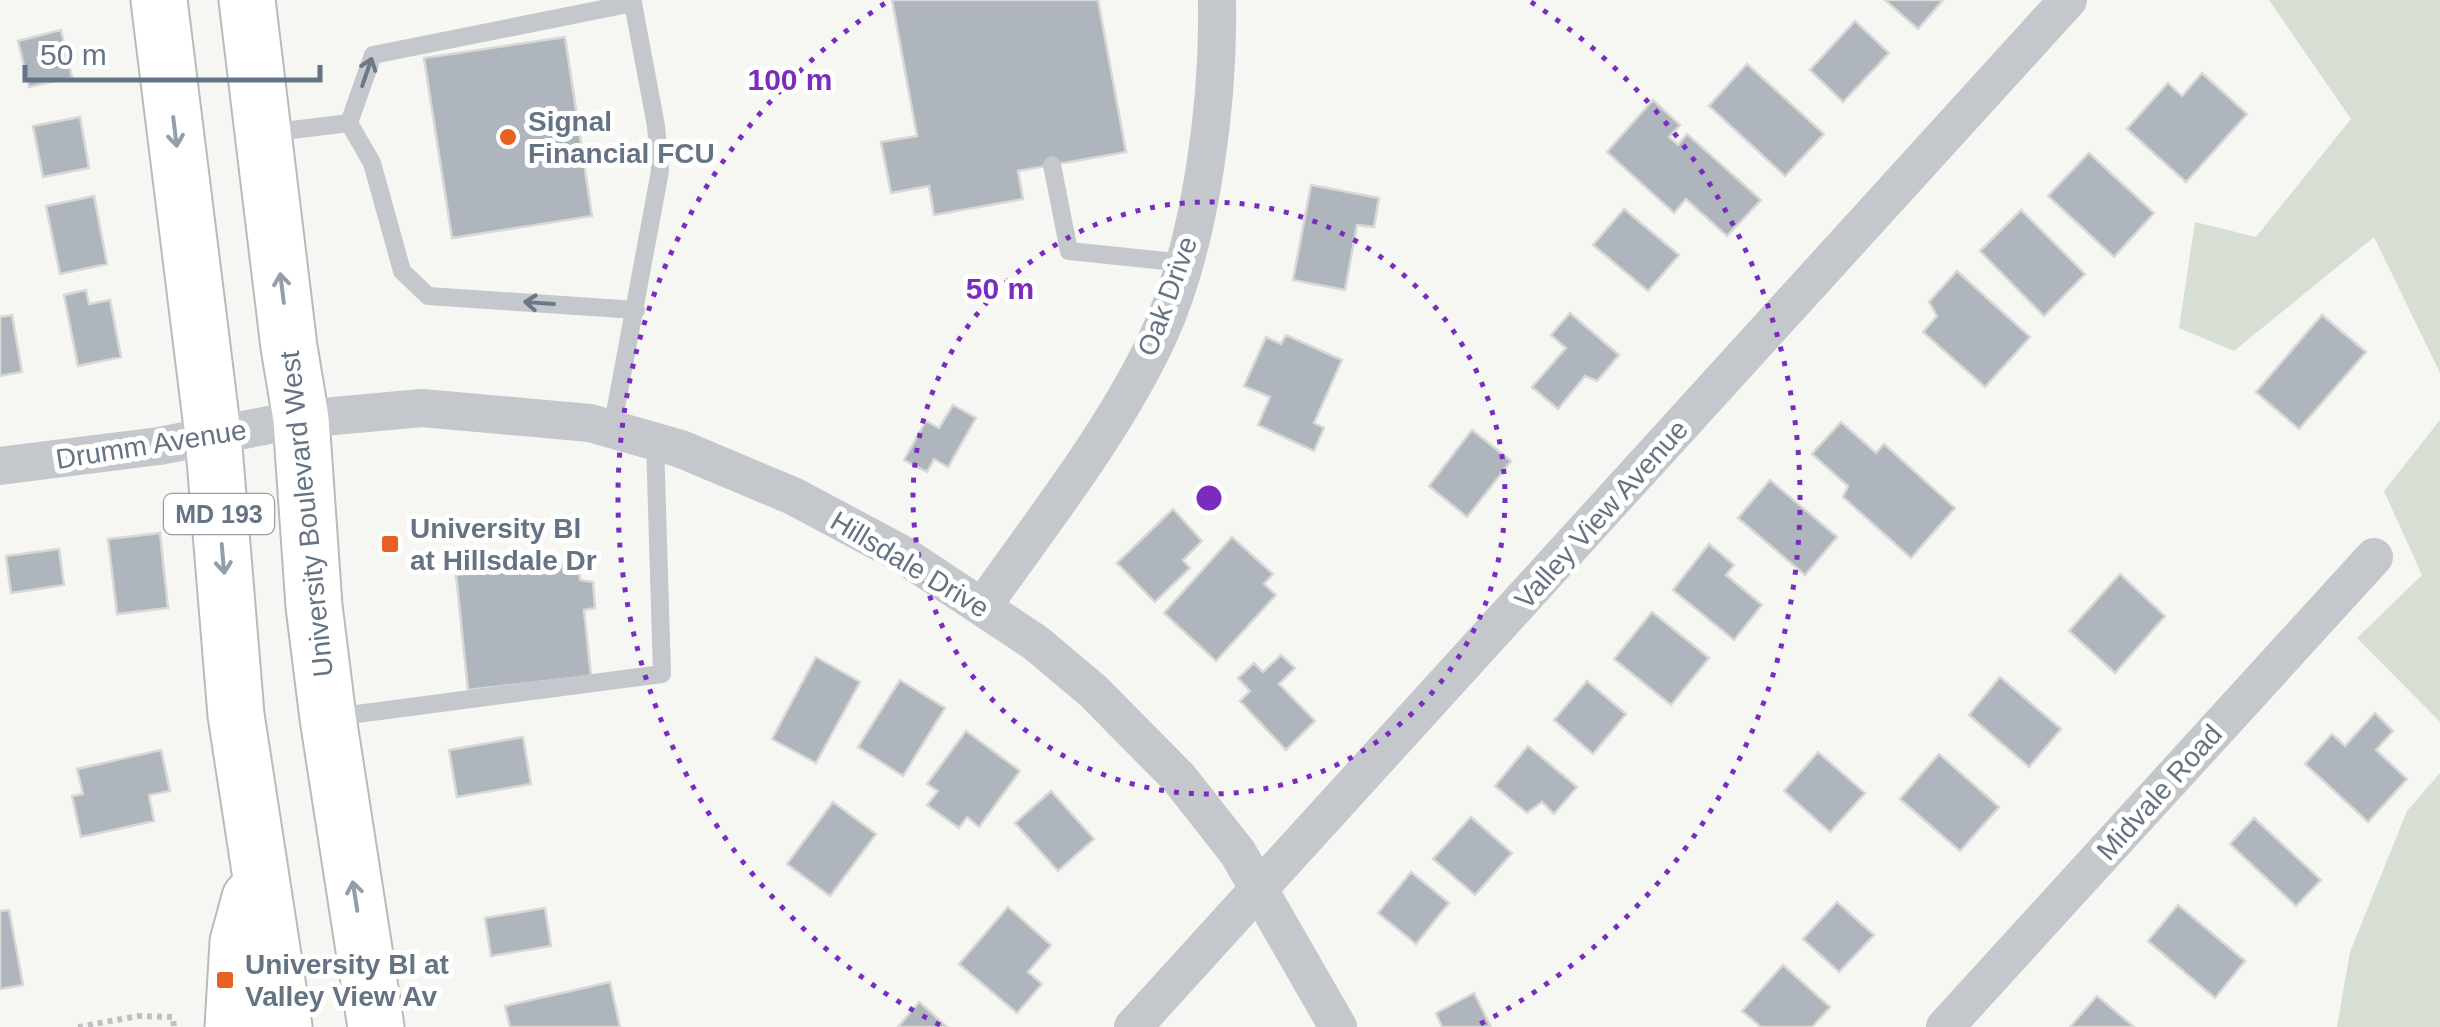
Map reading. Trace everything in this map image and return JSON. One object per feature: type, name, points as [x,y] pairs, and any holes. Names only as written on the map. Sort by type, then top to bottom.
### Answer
[{"type":"main road","name":"MD 193","points":[[159,0],[213,435],[236,715],[284,1027]]},
{"type":"main road","name":"University Boulevard West","points":[[247,0],[289,347],[302,419],[314,606],[328,718],[376,1027]]},
{"type":"main road","points":[[234,1027],[238,942],[260,867]]},
{"type":"street","name":"Oak Drive","points":[[983,606],[1100,439],[1158,336],[1185,263],[1212,122],[1217,0]]},
{"type":"street","name":"Valley View Avenue","points":[[1132,1027],[2068,0]]},
{"type":"street","name":"Hillsdale Drive","points":[[302,419],[422,408],[590,423],[656,442],[793,496],[900,553],[983,606],[1093,691],[1180,778],[1238,854],[1338,1027]]},
{"type":"street","name":"Drumm Avenue","points":[[0,466],[159,446],[302,419]]},
{"type":"street","name":"Midvale Road","points":[[1945,1027],[2374,557]]},
{"type":"lane","points":[[348,124],[372,55],[633,3],[656,126],[660,171],[612,429]]},
{"type":"lane","points":[[263,134],[348,124]]},
{"type":"lane","points":[[348,124],[372,163],[402,270],[428,296],[636,310]]},
{"type":"lane","points":[[1052,165],[1069,252],[1185,263]]},
{"type":"lane","points":[[328,718],[662,674],[656,442]]},
{"type":"path","points":[[78,1027],[138,1016],[173,1017],[174,1027]]},
{"type":"shaded area","points":[[2269,0],[2440,0],[2440,373],[2374,237],[2234,351],[2179,328],[2195,222],[2256,237],[2351,119]]},
{"type":"shaded area","points":[[2440,420],[2440,722],[2357,638],[2422,575],[2384,491]]},
{"type":"shaded area","points":[[2440,773],[2440,1027],[2337,1027],[2350,952],[2407,811]]},
{"type":"building","points":[[892,0],[1098,0],[1126,152],[1018,171],[1023,199],[934,215],[929,186],[891,193],[881,142],[917,136]]},
{"type":"building","points":[[1885,0],[1943,0],[1918,29]]},
{"type":"building","points":[[1855,21],[1889,53],[1843,102],[1810,70]]},
{"type":"building","points":[[61,30],[72,77],[29,87],[18,41]]},
{"type":"building","name":"Signal Financial FCU","points":[[565,37],[592,216],[452,238],[424,58]]},
{"type":"building","points":[[1747,64],[1824,134],[1785,176],[1709,106]]},
{"type":"building","points":[[2202,73],[2247,114],[2186,182],[2127,129],[2168,83],[2182,96]]},
{"type":"building","points":[[1653,100],[1680,125],[1669,137],[1678,145],[1687,134],[1761,200],[1727,236],[1686,199],[1674,213],[1607,152]]},
{"type":"building","points":[[80,117],[89,168],[43,177],[33,126]]},
{"type":"building","points":[[2089,153],[2154,213],[2114,257],[2048,196]]},
{"type":"building","points":[[1311,185],[1379,198],[1374,227],[1357,225],[1345,290],[1293,280]]},
{"type":"building","points":[[94,196],[107,264],[60,274],[46,206]]},
{"type":"building","points":[[1624,209],[1679,255],[1648,291],[1593,245]]},
{"type":"building","points":[[2021,210],[2085,274],[2044,316],[1980,251]]},
{"type":"building","points":[[1957,271],[2030,337],[1985,387],[1923,332],[1937,316],[1929,302]]},
{"type":"building","points":[[86,290],[89,304],[110,300],[121,357],[78,366],[64,295]]},
{"type":"building","points":[[1570,313],[1619,355],[1597,381],[1585,376],[1558,409],[1532,387],[1566,348],[1551,335]]},
{"type":"building","points":[[12,315],[22,372],[0,376],[0,317]]},
{"type":"building","points":[[2322,315],[2366,352],[2299,429],[2256,392]]},
{"type":"building","points":[[1286,335],[1342,360],[1314,423],[1324,428],[1314,451],[1258,425],[1270,397],[1244,386],[1266,337],[1281,344]]},
{"type":"building","points":[[953,405],[976,418],[948,467],[934,459],[927,472],[904,460],[926,421],[939,428]]},
{"type":"building","points":[[1841,422],[1876,453],[1884,444],[1955,508],[1911,558],[1843,497],[1848,486],[1812,454]]},
{"type":"building","points":[[1472,430],[1511,461],[1467,517],[1429,486]]},
{"type":"building","points":[[1770,480],[1837,537],[1805,575],[1738,518]]},
{"type":"building","points":[[1173,509],[1202,541],[1183,560],[1190,568],[1155,602],[1117,563]]},
{"type":"building","points":[[160,533],[168,608],[117,614],[108,539]]},
{"type":"building","points":[[1232,537],[1273,574],[1264,584],[1276,595],[1216,661],[1164,613]]},
{"type":"building","points":[[1709,544],[1734,565],[1726,575],[1762,605],[1734,640],[1673,590]]},
{"type":"building","points":[[59,549],[64,585],[11,593],[6,556]]},
{"type":"building","points":[[578,560],[580,580],[593,582],[595,608],[584,610],[591,676],[468,690],[456,575]]},
{"type":"building","points":[[2120,574],[2165,616],[2115,673],[2069,631]]},
{"type":"building","points":[[1652,612],[1709,658],[1671,705],[1614,659]]},
{"type":"building","points":[[1281,655],[1295,668],[1279,684],[1315,721],[1286,750],[1240,701],[1250,691],[1238,678],[1254,663],[1263,672]]},
{"type":"building","points":[[816,657],[860,682],[816,763],[772,739]]},
{"type":"building","points":[[2000,677],[2061,729],[2029,767],[1969,715]]},
{"type":"building","points":[[900,680],[945,708],[903,776],[858,747]]},
{"type":"building","points":[[1587,681],[1626,714],[1593,754],[1554,720]]},
{"type":"building","points":[[2375,713],[2393,731],[2376,750],[2407,779],[2368,822],[2305,764],[2332,734],[2345,746]]},
{"type":"building","points":[[966,731],[1020,771],[979,827],[967,817],[959,828],[927,805],[938,791],[927,784]]},
{"type":"building","points":[[523,737],[531,784],[457,797],[449,750]]},
{"type":"building","points":[[1528,746],[1577,787],[1554,814],[1542,802],[1527,813],[1495,786]]},
{"type":"building","points":[[161,750],[170,791],[149,795],[154,821],[81,837],[72,796],[83,794],[77,769]]},
{"type":"building","points":[[1818,752],[1865,793],[1830,832],[1784,791]]},
{"type":"building","points":[[1939,754],[1999,807],[1960,851],[1900,799]]},
{"type":"building","points":[[1051,791],[1094,839],[1058,871],[1015,823]]},
{"type":"building","points":[[833,802],[876,834],[830,896],[787,864]]},
{"type":"building","points":[[1471,817],[1512,853],[1475,895],[1433,859]]},
{"type":"building","points":[[2254,818],[2321,880],[2296,906],[2230,844]]},
{"type":"building","points":[[1411,872],[1449,903],[1416,944],[1378,913]]},
{"type":"building","points":[[1837,902],[1874,935],[1839,972],[1803,939]]},
{"type":"building","points":[[2178,905],[2245,961],[2215,998],[2148,941]]},
{"type":"building","points":[[1008,907],[1051,945],[1028,972],[1042,984],[1017,1013],[959,964]]},
{"type":"building","points":[[545,908],[551,946],[491,956],[485,918]]},
{"type":"building","points":[[9,910],[23,985],[0,989],[0,911]]},
{"type":"building","points":[[1783,965],[1830,1007],[1812,1027],[1761,1027],[1742,1011]]},
{"type":"building","points":[[610,982],[620,1027],[510,1027],[505,1006]]},
{"type":"building","points":[[1474,993],[1491,1027],[1442,1027],[1436,1013]]},
{"type":"building","points":[[2097,996],[2134,1027],[2070,1027]]},
{"type":"building","points":[[919,1002],[947,1027],[898,1027]]},
{"type":"place","name":"Signal Financial FCU","points":[[508,137]]},
{"type":"place","name":"University Bl at Hillsdale Dr","points":[[390,544]]},
{"type":"place","name":"University Bl at Valley View Av","points":[[225,980]]}]
